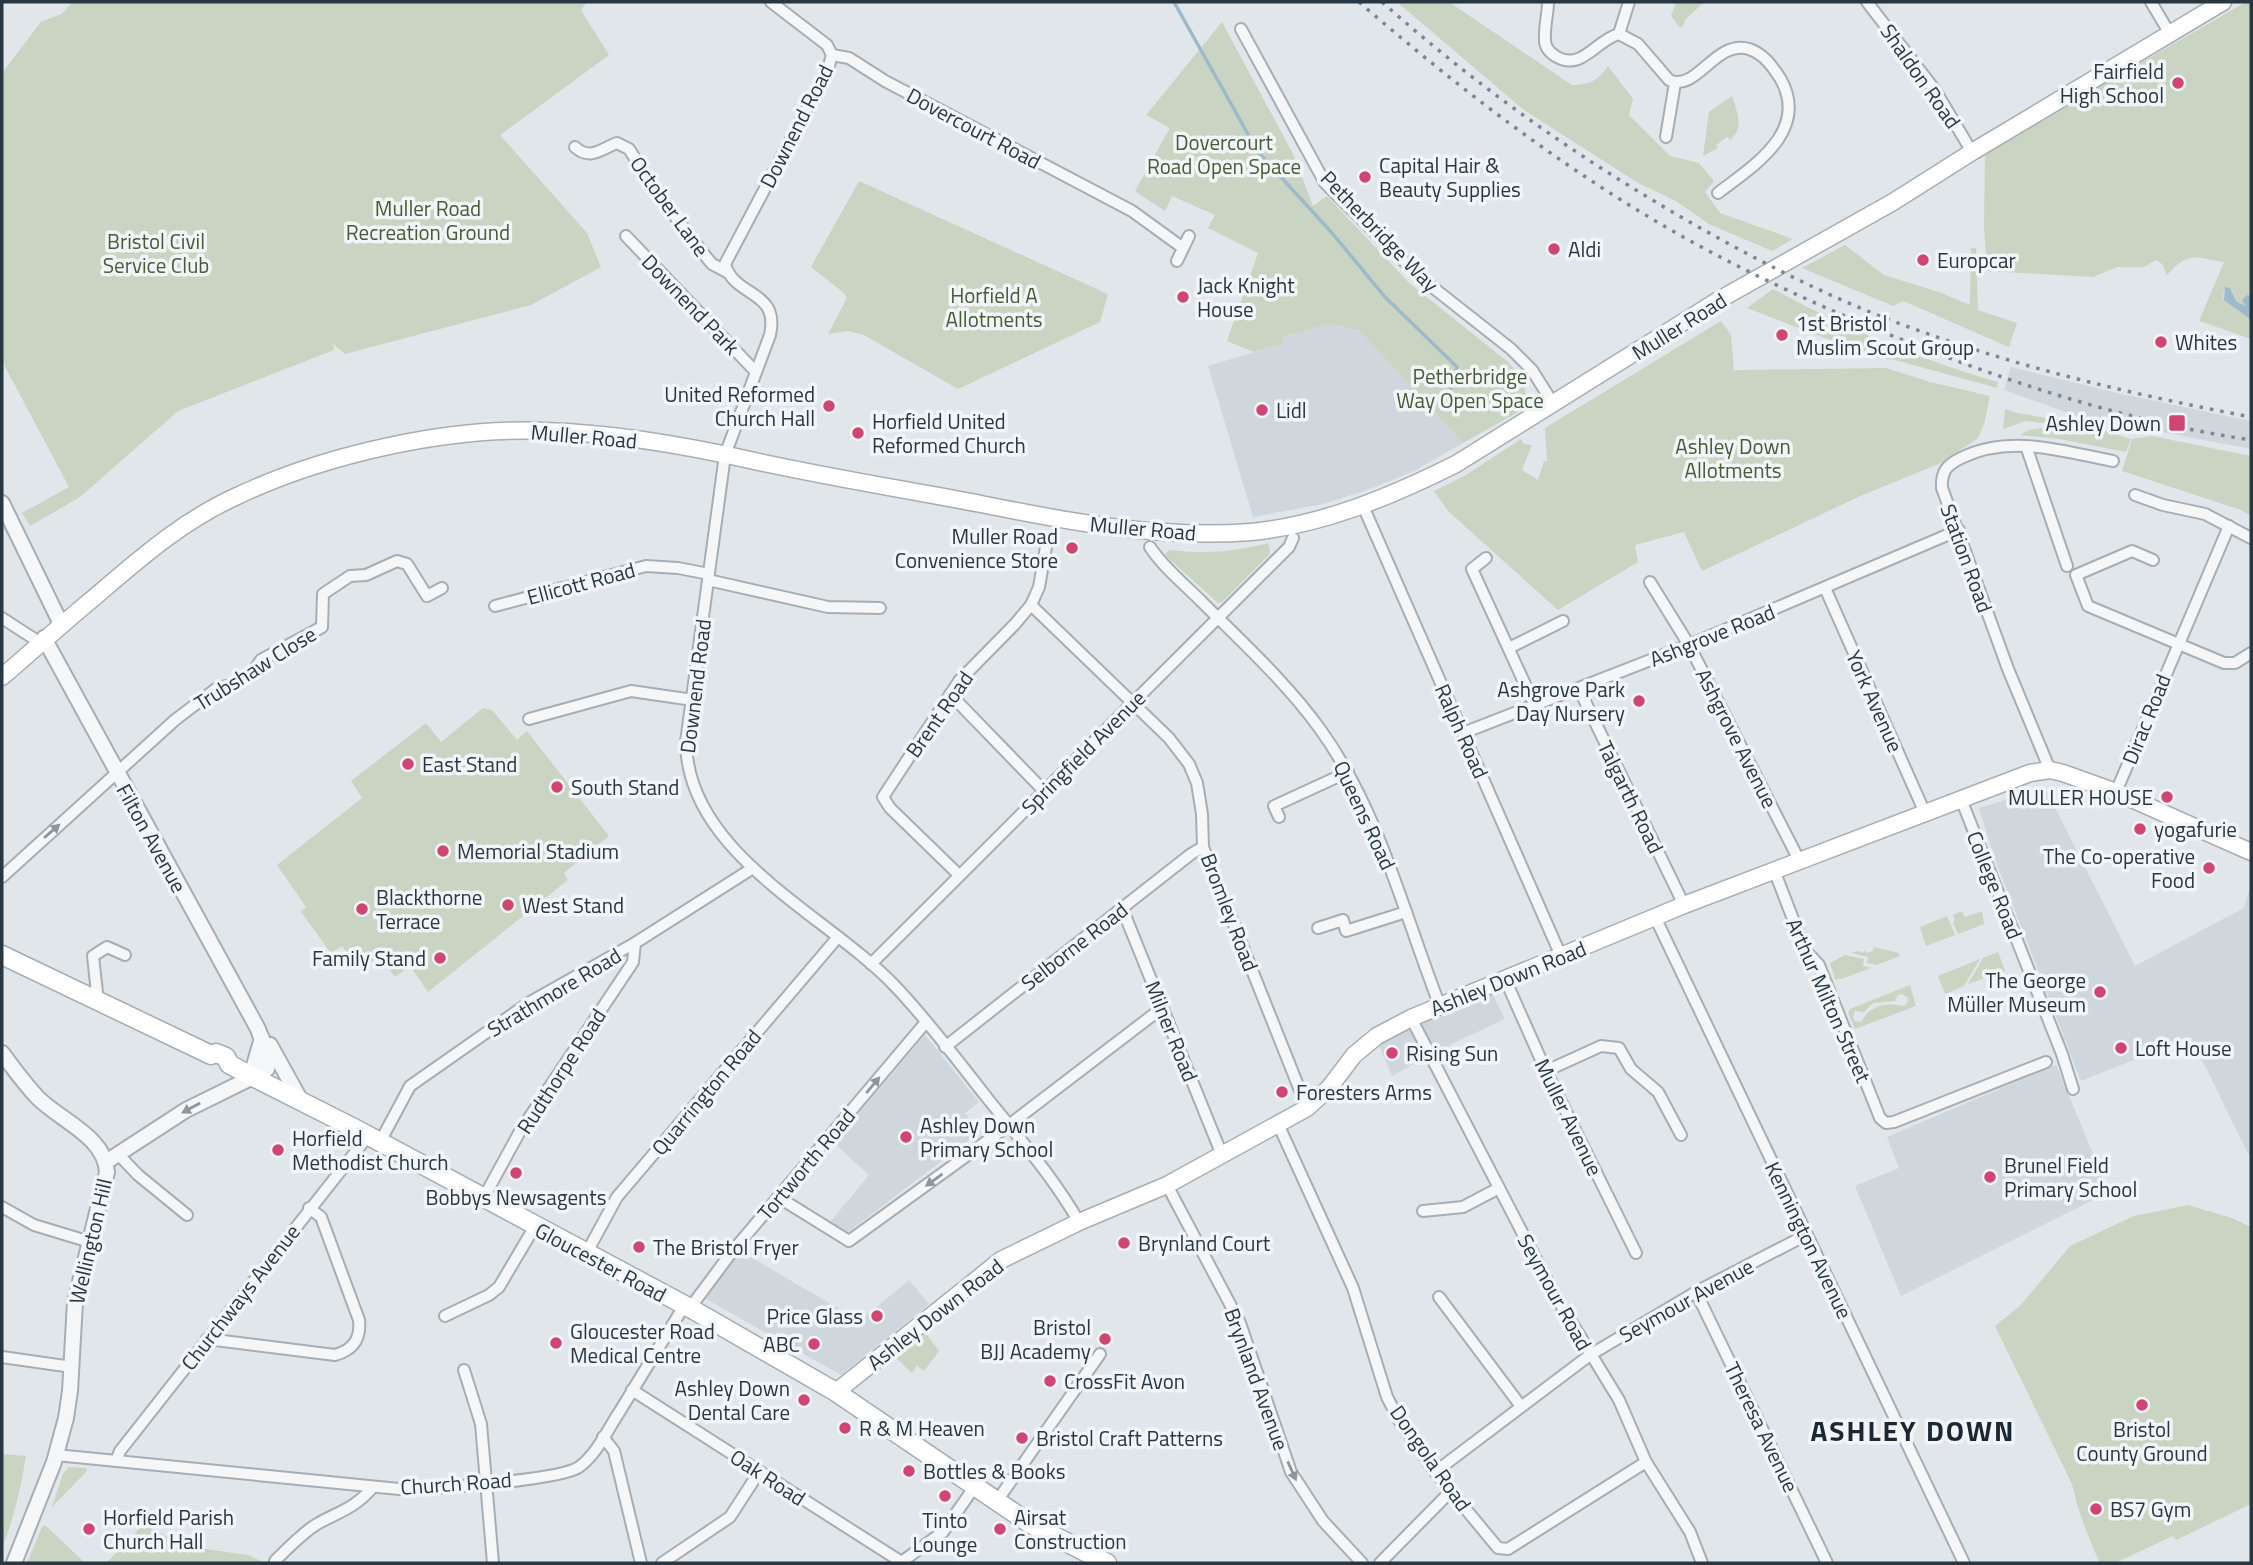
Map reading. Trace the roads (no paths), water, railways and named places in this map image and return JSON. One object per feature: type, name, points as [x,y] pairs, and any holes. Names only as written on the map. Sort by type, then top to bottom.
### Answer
[{"type":"main road","name":"Muller Road","points":[[2,677],[134,561],[174,531],[236,496],[316,465],[391,445],[481,433],[540,430],[639,440],[725,455],[1051,524],[1202,534],[1274,528],[1363,506],[1456,464],[1717,301],[1893,202],[2223,2]]},
{"type":"main road","points":[[2050,770],[2116,793],[2251,852]]},
{"type":"main road","name":"Ashley Down Road","points":[[836,1392],[1001,1260],[1079,1222],[1167,1185],[1307,1108],[1329,1088],[1354,1055],[1377,1036],[1411,1018],[1799,860],[2030,773],[2050,770]]},
{"type":"main road","name":"Gloucester Road","points":[[2,955],[211,1055],[214,1061],[222,1065],[229,1063],[687,1307],[836,1392],[1029,1523],[1107,1563]]},
{"type":"street","name":"Dovercourt Road","points":[[771,2],[827,45],[832,55],[849,58],[885,81],[1132,211],[1183,248]]},
{"type":"street","points":[[1548,2],[1545,43],[1550,53],[1562,59],[1574,61],[1585,57],[1601,41],[1619,34],[1638,44],[1669,80],[1675,83],[1684,82],[1723,53],[1736,48],[1743,48],[1764,57],[1785,89],[1787,116],[1780,138],[1767,155],[1722,189],[1718,175]]},
{"type":"street","points":[[1619,34],[1629,2]]},
{"type":"street","name":"Shaldon Road","points":[[1867,2],[1935,90],[1972,152]]},
{"type":"street","points":[[2151,2],[2170,34]]},
{"type":"street","name":"Petherbridge Way","points":[[1241,29],[1325,183],[1421,278],[1511,349],[1532,370],[1554,405]]},
{"type":"street","name":"Downend Road","points":[[832,55],[828,69],[726,259],[727,272],[771,312],[771,335],[725,455],[686,743],[686,762],[695,794],[734,849],[753,868],[892,983],[1046,1171],[1079,1222]]},
{"type":"street","points":[[1666,137],[1675,83]]},
{"type":"street","name":"October Lane","points":[[575,147],[590,155],[617,144],[627,147],[657,193],[707,258],[727,272]]},
{"type":"street","name":"Downend Park","points":[[626,236],[755,371]]},
{"type":"street","points":[[1177,261],[1189,236]]},
{"type":"street","points":[[2026,446],[2067,566]]},
{"type":"street","name":"Station Road","points":[[2050,770],[2008,668],[1942,488],[1944,471],[1948,465],[1992,447],[2026,446],[2113,461]]},
{"type":"street","points":[[2135,495],[2163,505],[2201,512],[2251,538]]},
{"type":"street","points":[[2,503],[61,624]]},
{"type":"street","name":"Ralph Road","points":[[1363,506],[1561,956]]},
{"type":"street","name":"Dirac Road","points":[[2116,793],[2229,526]]},
{"type":"street","name":"Ashgrove Road","points":[[1463,733],[1689,645],[1959,530]]},
{"type":"street","name":"Springfield Avenue","points":[[871,964],[1289,547],[1293,538]]},
{"type":"street","name":"Brent Road","points":[[959,875],[883,799],[950,694],[1031,606],[1041,577],[1047,541]]},
{"type":"street","name":"Queens Road","points":[[1150,547],[1280,680],[1320,728],[1348,772],[1378,833],[1440,1006]]},
{"type":"street","points":[[2153,560],[2132,551],[2076,575],[2088,606],[2228,664],[2235,663],[2251,653]]},
{"type":"street","points":[[1486,558],[1472,569],[1535,706]]},
{"type":"street","name":"Trubshaw Close","points":[[117,773],[175,720],[217,688],[250,676],[261,660],[322,626],[323,594],[350,576],[366,575],[397,561],[407,564],[427,596],[442,589]]},
{"type":"street","name":"Ellicott Road","points":[[495,606],[646,566],[678,568],[828,607],[880,608]]},
{"type":"street","name":"Ashgrove Avenue","points":[[1650,582],[1689,645],[1799,860]]},
{"type":"street","name":"York Avenue","points":[[1825,588],[1925,813]]},
{"type":"street","name":"Bromley Road","points":[[1031,606],[1169,738],[1188,764],[1197,783],[1203,847],[1307,1108]]},
{"type":"street","points":[[2,618],[41,640]]},
{"type":"street","points":[[1509,648],[1563,621]]},
{"type":"street","name":"Filton Avenue","points":[[41,640],[262,1037],[273,1049],[301,1101]]},
{"type":"street","name":"Talgarth Road","points":[[1579,689],[1684,905]]},
{"type":"street","points":[[529,719],[631,691],[693,700]]},
{"type":"street","points":[[950,694],[1044,791]]},
{"type":"street","points":[[1279,817],[1274,806],[1348,772]]},
{"type":"street","points":[[2,877],[117,773]]},
{"type":"street","name":"College Road","points":[[1961,799],[2073,1088]]},
{"type":"street","name":"Selborne Road","points":[[945,1046],[1203,847]]},
{"type":"street","name":"Strathmore Road","points":[[374,1139],[410,1086],[530,1002],[635,943],[753,868]]},
{"type":"street","name":"Arthur Milton Street","points":[[1774,870],[1805,950],[1819,965],[1880,1118],[1886,1123],[2046,1062]]},
{"type":"street","name":"Milner Road","points":[[1122,908],[1222,1155]]},
{"type":"street","points":[[1318,928],[1343,920],[1346,931],[1406,912]]},
{"type":"street","name":"Kennington Avenue","points":[[1655,917],[1964,1563]]},
{"type":"street","name":"Quarrington Road","points":[[586,1254],[617,1197],[838,937]]},
{"type":"street","name":"Rudthorpe Road","points":[[483,1199],[519,1133],[633,962],[635,943]]},
{"type":"street","points":[[98,1002],[93,956],[107,947],[125,955]]},
{"type":"street","name":"Muller Avenue","points":[[1505,979],[1546,1071],[1636,1253]]},
{"type":"street","points":[[779,1197],[849,1241],[1009,1125],[1162,1008]]},
{"type":"street","name":"Seymour Road","points":[[1411,1018],[1553,1292],[1619,1400],[1646,1462],[1690,1532],[1702,1563]]},
{"type":"street","name":"Tortworth Road","points":[[687,1307],[926,1022]]},
{"type":"street","points":[[251,1076],[262,1037]]},
{"type":"street","points":[[1546,1071],[1601,1046],[1619,1048],[1631,1069],[1658,1092],[1681,1135]]},
{"type":"street","points":[[2,1054],[38,1098],[187,1215]]},
{"type":"street","name":"Wellington Hill","points":[[14,1563],[56,1455],[66,1418],[75,1302],[112,1158],[186,1110],[251,1076]]},
{"type":"street","name":"Dongola Road","points":[[1278,1124],[1353,1288],[1387,1397],[1399,1420],[1435,1472],[1498,1548],[1508,1549],[1646,1462]]},
{"type":"street","name":"Churchways Avenue","points":[[116,1461],[120,1451],[309,1208],[374,1139]]},
{"type":"street","name":"Brynland Avenue","points":[[1167,1185],[1240,1323],[1291,1472],[1323,1521],[1362,1563]]},
{"type":"street","points":[[1423,1211],[1463,1208],[1499,1188]]},
{"type":"street","points":[[2,1207],[34,1225],[90,1242]]},
{"type":"street","points":[[207,1339],[335,1354],[345,1352],[353,1346],[358,1339],[359,1321],[321,1217],[309,1208]]},
{"type":"street","points":[[445,1316],[489,1295],[499,1287],[535,1226]]},
{"type":"street","name":"Seymour Avenue","points":[[1435,1472],[1520,1405],[1590,1355],[1696,1292],[1807,1235]]},
{"type":"street","name":"Theresa Avenue","points":[[1696,1292],[1827,1563]]},
{"type":"street","points":[[1439,1297],[1520,1405]]},
{"type":"street","name":"Church Road","points":[[56,1455],[419,1490],[569,1472],[584,1463],[603,1437],[687,1307]]},
{"type":"street","points":[[997,1501],[1100,1353]]},
{"type":"street","points":[[2,1357],[72,1367]]},
{"type":"street","points":[[464,1370],[481,1424],[493,1563]]},
{"type":"street","name":"Oak Road","points":[[632,1390],[902,1563]]},
{"type":"street","points":[[603,1437],[614,1451],[641,1563]]},
{"type":"street","points":[[662,1563],[730,1517],[759,1472]]},
{"type":"street","points":[[902,1563],[943,1532],[975,1486]]},
{"type":"street","points":[[275,1561],[302,1535],[319,1523],[345,1511],[373,1487]]},
{"type":"street","points":[[1380,1563],[1451,1491]]},
{"type":"water","points":[[2225,287],[2230,288],[2236,301],[2245,306],[2242,300],[2247,295],[2251,296],[2251,320],[2224,300]]},
{"type":"waterway","points":[[1174,2],[1258,152],[1332,233],[1385,297],[1457,367],[1451,388]]},
{"type":"railway","points":[[1359,2],[1520,132],[1649,217],[1759,277],[1892,336],[2031,387],[2140,418],[2251,440]]},
{"type":"railway","points":[[1382,2],[1494,94],[1572,149],[1695,225],[1800,280],[1881,316],[1951,342],[2035,368],[2121,390],[2251,417]]},
{"type":"place","name":"Fairfield High School","points":[[2178,83]]},
{"type":"place","name":"Capital Hair & Beauty Supplies","points":[[1365,177]]},
{"type":"place","name":"Aldi","points":[[1554,249]]},
{"type":"place","name":"Europcar","points":[[1923,260]]},
{"type":"place","name":"Jack Knight House","points":[[1183,297]]},
{"type":"place","name":"1st Bristol Muslim Scout Group","points":[[1782,335]]},
{"type":"place","name":"Whites","points":[[2161,342]]},
{"type":"place","name":"United Reformed Church Hall","points":[[829,406]]},
{"type":"place","name":"Lidl","points":[[1262,410]]},
{"type":"place","name":"Ashley Down","points":[[2177,423]]},
{"type":"place","name":"Horfield United Reformed Church","points":[[858,433]]},
{"type":"place","name":"Muller Road Convenience Store","points":[[1072,548]]},
{"type":"place","name":"Ashgrove Park Day Nursery","points":[[1639,701]]},
{"type":"place","name":"East Stand","points":[[408,764]]},
{"type":"place","name":"South Stand","points":[[557,787]]},
{"type":"place","name":"MULLER HOUSE","points":[[2167,797]]},
{"type":"place","name":"yogafurie","points":[[2140,829]]},
{"type":"place","name":"Memorial Stadium","points":[[443,851]]},
{"type":"place","name":"The Co-operative Food","points":[[2209,868]]},
{"type":"place","name":"West Stand","points":[[508,905]]},
{"type":"place","name":"Blackthorne Terrace","points":[[362,909]]},
{"type":"place","name":"Family Stand","points":[[440,958]]},
{"type":"place","name":"The George Müller Museum","points":[[2100,992]]},
{"type":"place","name":"Loft House","points":[[2121,1048]]},
{"type":"place","name":"Rising Sun","points":[[1392,1053]]},
{"type":"place","name":"Foresters Arms","points":[[1282,1092]]},
{"type":"place","name":"Ashley Down Primary School","points":[[906,1137]]},
{"type":"place","name":"Horfield Methodist Church","points":[[278,1150]]},
{"type":"place","name":"Bobbys Newsagents","points":[[516,1173]]},
{"type":"place","name":"Brunel Field Primary School","points":[[1990,1177]]},
{"type":"place","name":"Brynland Court","points":[[1124,1243]]},
{"type":"place","name":"The Bristol Fryer","points":[[639,1247]]},
{"type":"place","name":"Price Glass","points":[[877,1316]]},
{"type":"place","name":"Bristol BJJ Academy","points":[[1105,1339]]},
{"type":"place","name":"Gloucester Road Medical Centre","points":[[556,1343]]},
{"type":"place","name":"ABC","points":[[814,1344]]},
{"type":"place","name":"CrossFit Avon","points":[[1050,1381]]},
{"type":"place","name":"Ashley Down Dental Care","points":[[804,1400]]},
{"type":"place","name":"Bristol County Ground","points":[[2142,1405]]},
{"type":"place","name":"R & M Heaven","points":[[845,1428]]},
{"type":"place","name":"Bristol Craft Patterns","points":[[1022,1438]]},
{"type":"place","name":"Bottles & Books","points":[[909,1471]]},
{"type":"place","name":"Tinto Lounge","points":[[945,1496]]},
{"type":"place","name":"BS7 Gym","points":[[2096,1509]]},
{"type":"place","name":"Horfield Parish Church Hall","points":[[89,1529]]},
{"type":"place","name":"Airsat Construction","points":[[1000,1529]]},
{"type":"district","name":"ASHLEY DOWN","points":[[1913,1430]]},
{"type":"park label","name":"Dovercourt Road Open Space","points":[[1224,154]]},
{"type":"park label","name":"Muller Road Recreation Ground","points":[[428,220]]},
{"type":"park label","name":"Bristol Civil Service Club","points":[[156,253]]},
{"type":"park label","name":"Horfield A Allotments","points":[[994,307]]},
{"type":"park label","name":"Petherbridge Way Open Space","points":[[1470,388]]},
{"type":"park label","name":"Ashley Down Allotments","points":[[1733,458]]}]
